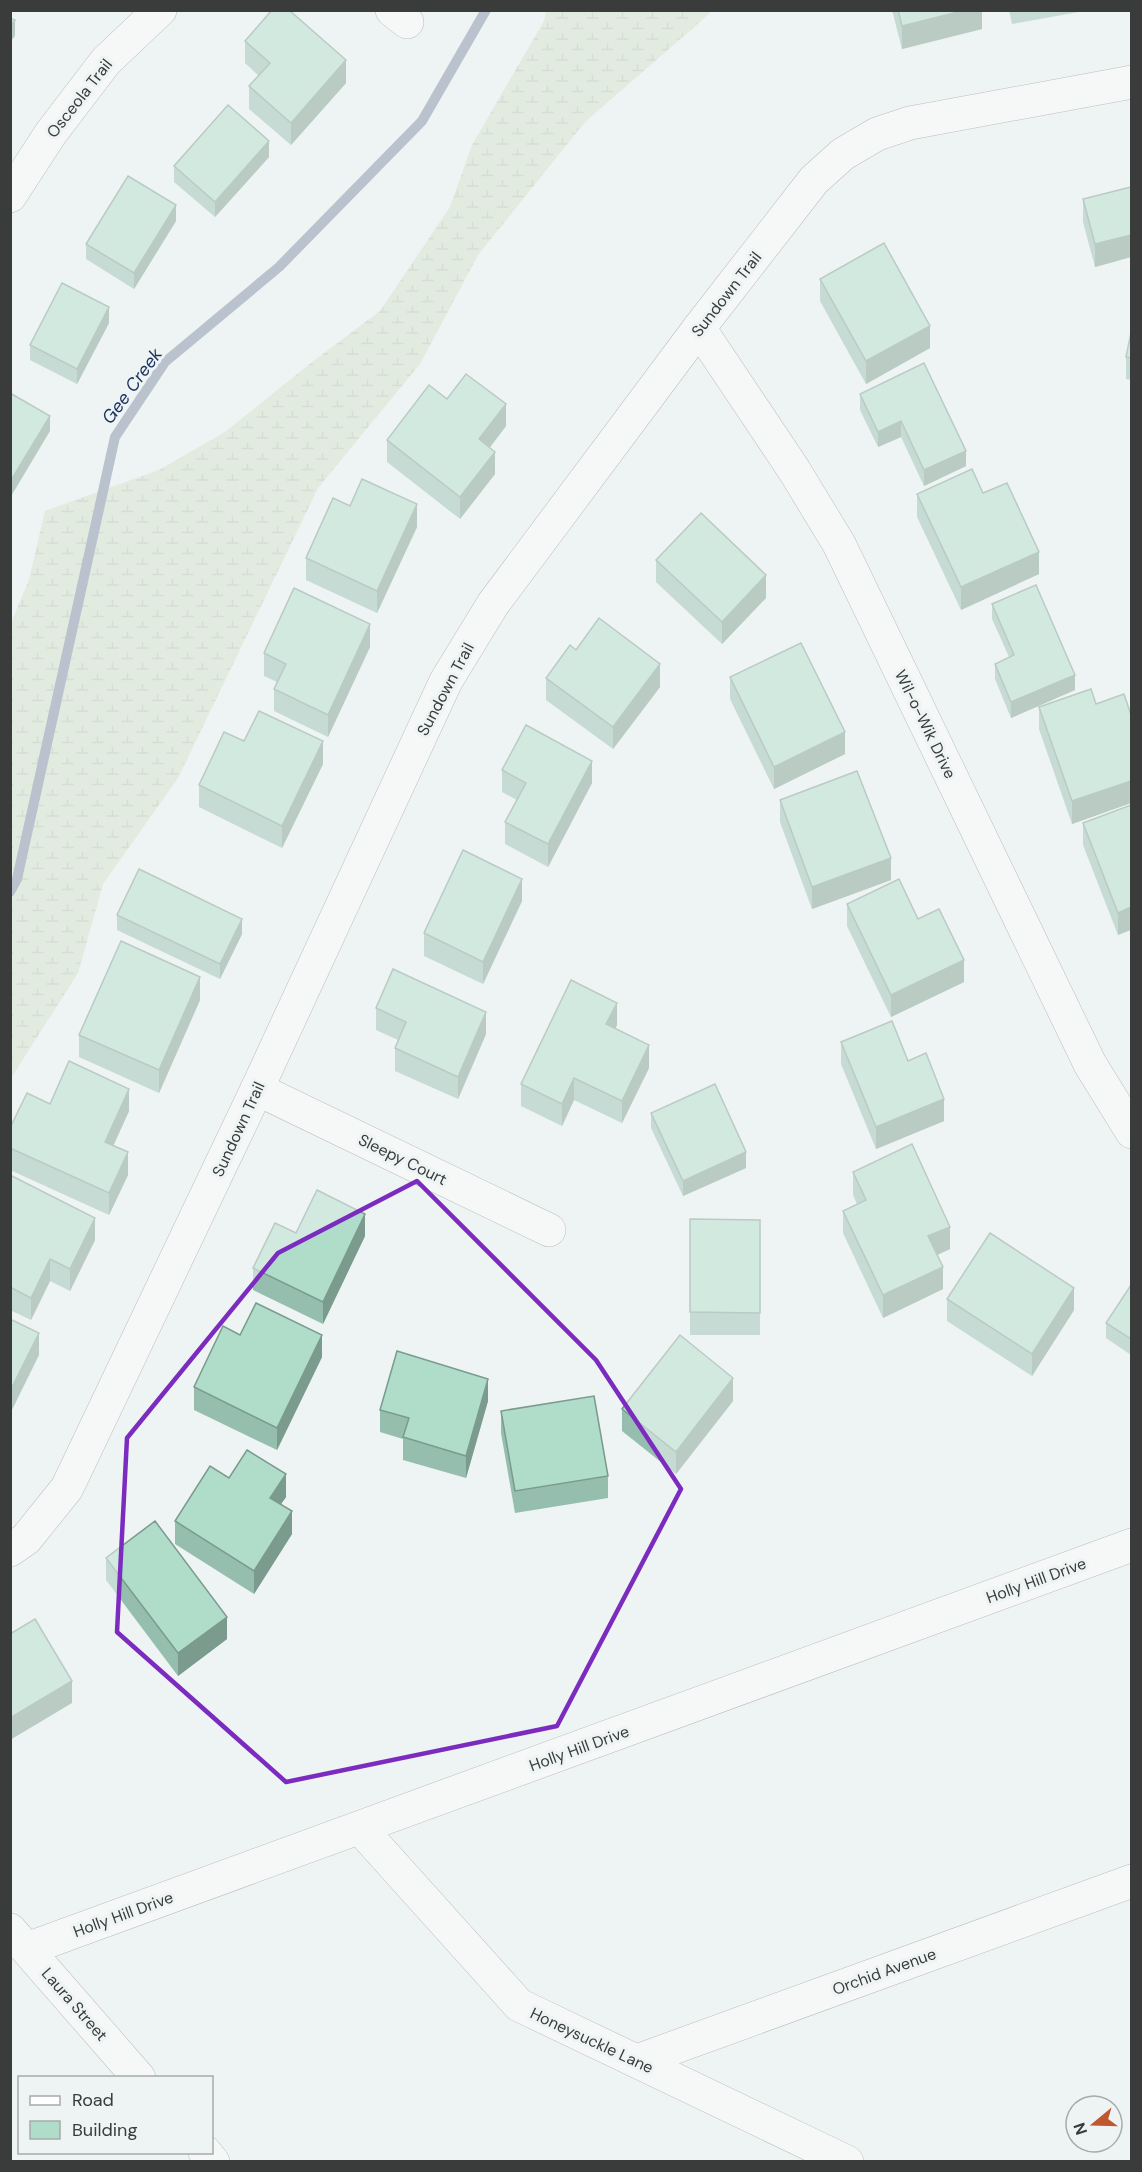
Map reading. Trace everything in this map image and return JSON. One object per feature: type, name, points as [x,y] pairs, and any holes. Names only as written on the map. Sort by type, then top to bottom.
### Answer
[{"type":"street","name":"Osceola Trail","points":[[10,196],[51,133],[106,61],[160,10]]},
{"type":"street","name":"Sundown Trail","points":[[10,1550],[26,1539],[67,1488],[257,1089],[446,681],[493,604],[699,328],[814,180],[843,154],[877,134],[910,123],[1131,82]]},
{"type":"street","name":"Wil-o-Wik Drive","points":[[699,328],[794,470],[838,544],[1084,1054],[1131,1132]]},
{"type":"street","name":"Sleepy Court","points":[[257,1089],[549,1230]]},
{"type":"street","name":"Holly Hill Drive","points":[[19,1940],[360,1828],[1131,1545]]},
{"type":"street","name":"Honeysuckle Lane","points":[[360,1828],[519,2005],[847,2162]]},
{"type":"street","name":"Orchid Avenue","points":[[637,2061],[1131,1881]]},
{"type":"street","name":"Laura Street","points":[[19,1940],[138,2076]]},
{"type":"highlighted area","points":[[417,1181],[596,1360],[681,1489],[557,1726],[286,1782],[117,1632],[127,1438],[278,1253]]},
{"type":"green space","points":[[546,11],[711,11],[585,122],[478,255],[420,364],[318,488],[178,778],[103,884],[78,973],[11,1078],[11,623],[29,580],[45,511],[159,470],[225,432],[380,311],[450,207],[472,145],[544,21]]},
{"type":"building","points":[[272,10],[289,10],[346,60],[291,123],[249,86],[270,63],[245,41]]},
{"type":"building","points":[[898,10],[966,10],[902,26]]},
{"type":"building","points":[[228,105],[269,141],[215,202],[174,166]]},
{"type":"building","points":[[128,176],[176,205],[134,273],[86,244]]},
{"type":"building","points":[[1131,187],[1131,235],[1095,244],[1083,199]]},
{"type":"building","points":[[884,243],[930,326],[866,361],[820,279]]},
{"type":"building","points":[[62,283],[109,307],[77,369],[30,345]]},
{"type":"building","points":[[1131,333],[1131,358],[1126,357]]},
{"type":"building","points":[[924,363],[966,451],[924,470],[901,421],[878,432],[860,394]]},
{"type":"building","points":[[466,374],[506,404],[479,439],[495,452],[460,497],[387,440],[429,385],[447,399]]},
{"type":"building","points":[[10,393],[50,416],[10,482]]},
{"type":"building","points":[[972,469],[983,493],[1007,483],[1039,552],[961,587],[917,494]]},
{"type":"building","points":[[362,479],[417,504],[377,591],[306,558],[333,498],[350,506]]},
{"type":"building","points":[[701,513],[766,575],[722,622],[656,560]]},
{"type":"building","points":[[1036,585],[1075,675],[1011,702],[995,664],[1014,655],[992,604]]},
{"type":"building","points":[[294,588],[370,624],[328,715],[274,689],[286,664],[264,653]]},
{"type":"building","points":[[599,618],[660,664],[613,727],[546,678],[570,645],[576,650]]},
{"type":"building","points":[[801,643],[845,732],[774,767],[730,677]]},
{"type":"building","points":[[1091,689],[1096,704],[1124,694],[1131,715],[1131,781],[1072,801],[1039,707]]},
{"type":"building","points":[[259,711],[323,741],[282,826],[199,785],[224,732],[244,741]]},
{"type":"building","points":[[526,725],[592,761],[548,844],[505,822],[526,783],[502,770]]},
{"type":"building","points":[[857,771],[891,858],[812,887],[780,800]]},
{"type":"building","points":[[1131,805],[1131,907],[1118,913],[1083,823]]},
{"type":"building","points":[[463,850],[522,879],[483,962],[424,933]]},
{"type":"building","points":[[139,869],[242,919],[220,964],[117,915]]},
{"type":"building","points":[[899,879],[918,919],[939,909],[964,960],[891,995],[847,904]]},
{"type":"building","points":[[121,941],[200,977],[159,1070],[79,1035]]},
{"type":"building","points":[[393,969],[486,1012],[458,1077],[395,1048],[406,1022],[376,1008]]},
{"type":"building","points":[[571,980],[617,1003],[606,1024],[649,1045],[622,1101],[574,1078],[562,1104],[521,1084]]},
{"type":"building","points":[[892,1021],[908,1061],[926,1053],[944,1099],[876,1127],[841,1042]]},
{"type":"building","points":[[69,1061],[129,1089],[105,1142],[128,1152],[109,1193],[10,1148],[10,1128],[27,1093],[50,1104]]},
{"type":"building","points":[[715,1084],[746,1152],[683,1181],[651,1113]]},
{"type":"building","points":[[912,1144],[950,1227],[928,1236],[943,1267],[883,1295],[843,1211],[866,1200],[853,1172]]},
{"type":"building","points":[[10,1175],[95,1218],[70,1269],[50,1259],[31,1298],[10,1287]]},
{"type":"building","points":[[317,1190],[365,1214],[323,1302],[253,1268],[275,1223],[296,1233]]},
{"type":"building","points":[[690,1219],[760,1220],[760,1313],[690,1312]]},
{"type":"building","points":[[990,1233],[1074,1288],[1032,1354],[947,1299]]},
{"type":"building","points":[[1131,1285],[1131,1339],[1106,1323]]},
{"type":"building","points":[[256,1303],[322,1335],[277,1428],[194,1387],[223,1326],[240,1335]]},
{"type":"building","points":[[10,1319],[39,1333],[10,1391]]},
{"type":"building","points":[[680,1335],[733,1378],[676,1452],[622,1409]]},
{"type":"building","points":[[397,1351],[488,1379],[466,1456],[403,1437],[409,1418],[380,1410]]},
{"type":"building","points":[[594,1396],[608,1476],[515,1491],[501,1411]]},
{"type":"building","points":[[247,1450],[286,1474],[270,1498],[292,1511],[254,1571],[175,1521],[210,1466],[229,1478]]},
{"type":"building","points":[[155,1521],[227,1617],[178,1653],[106,1558]]},
{"type":"building","points":[[35,1619],[72,1681],[10,1718],[10,1634]]},
{"type":"waterway","name":"Gee Creek","points":[[10,892],[17,879],[115,437],[165,362],[279,267],[422,121],[486,10]]}]
